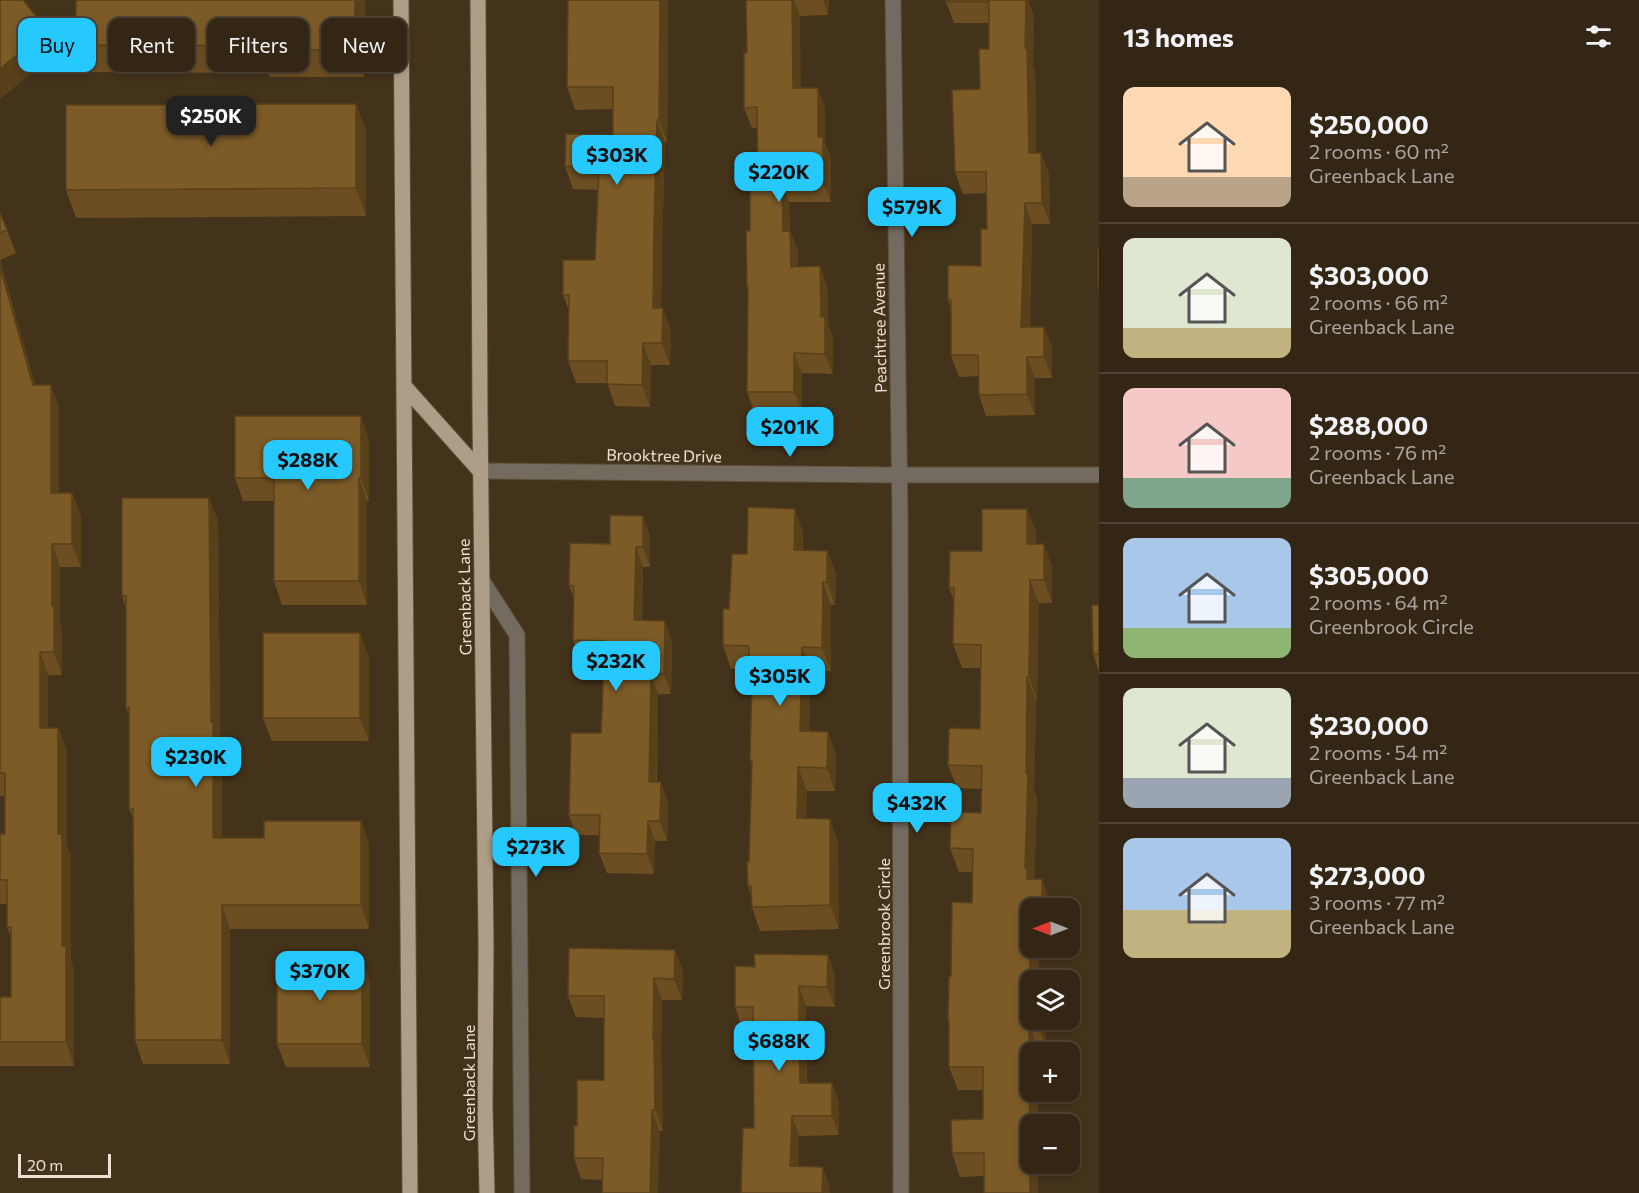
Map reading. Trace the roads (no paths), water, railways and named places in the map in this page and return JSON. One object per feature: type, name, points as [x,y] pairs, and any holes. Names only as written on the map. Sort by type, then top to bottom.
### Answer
[{"type":"main road","points":[[401,0],[410,1193]]},
{"type":"main road","name":"Greenback Lane","points":[[478,0],[487,1193]]},
{"type":"main road","points":[[405,387],[480,471]]},
{"type":"street","name":"Peachtree Avenue","points":[[893,0],[899,476]]},
{"type":"street","name":"Brooktree Drive","points":[[480,471],[1099,476]]},
{"type":"street","name":"Greenbrook Circle","points":[[899,476],[901,1193]]},
{"type":"street","points":[[483,582],[517,635],[522,1193]]}]
